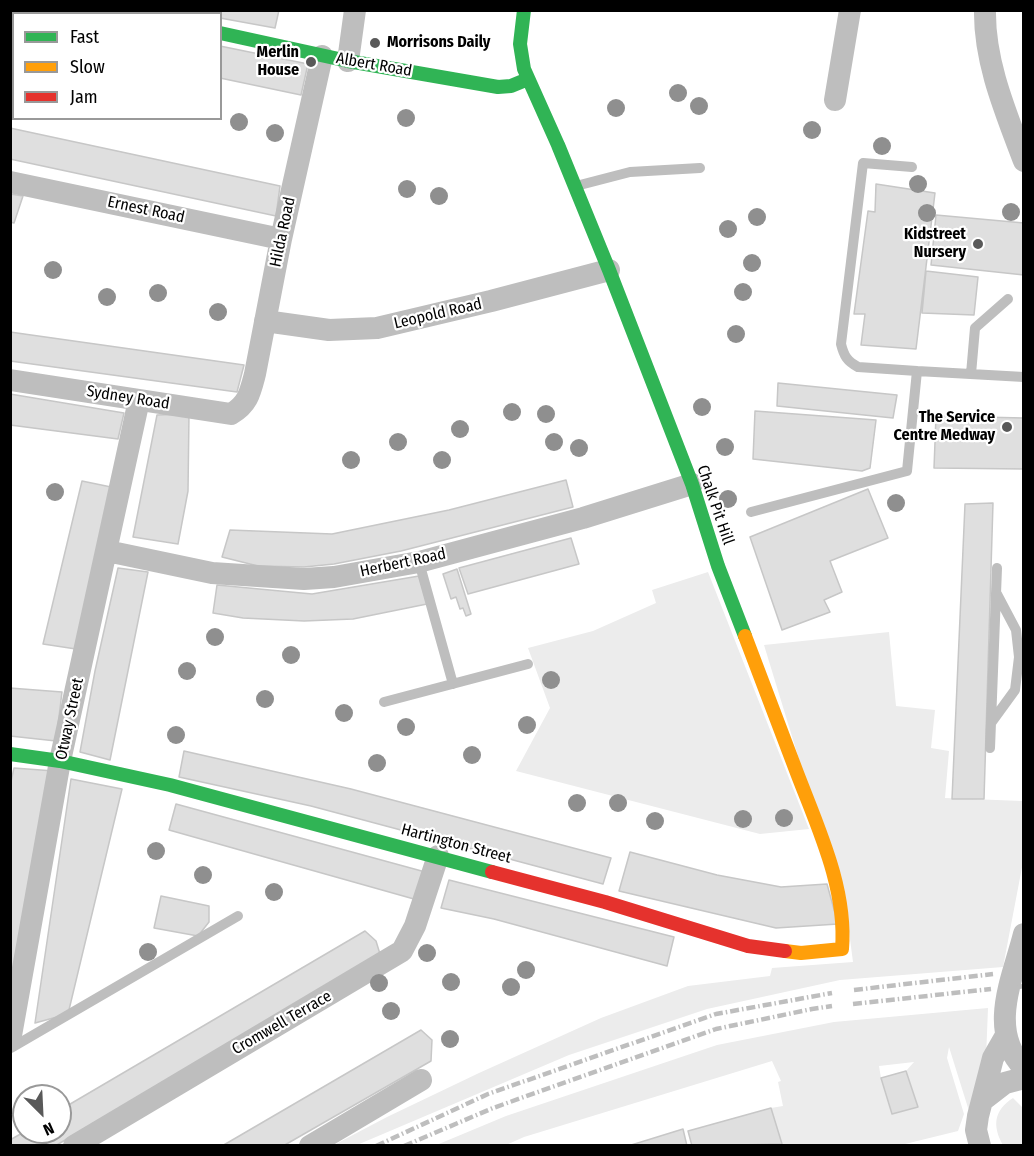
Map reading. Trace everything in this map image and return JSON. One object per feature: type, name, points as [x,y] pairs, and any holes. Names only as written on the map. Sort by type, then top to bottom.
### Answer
[{"type":"street","points":[[348,61],[355,10]]},
{"type":"street","name":"Chalk Pit Hill","points":[[524,10],[521,58],[528,79],[609,270],[692,484],[718,566],[810,806],[838,887],[842,949]]},
{"type":"street","points":[[985,10],[985,35],[1001,102],[1023,161]]},
{"type":"street","points":[[836,100],[849,11]]},
{"type":"street","name":"Albert Road","points":[[222,33],[322,56],[498,87],[511,86],[528,79]]},
{"type":"street","name":"Hilda Road","points":[[243,406],[252,389],[281,239],[322,56]]},
{"type":"street","name":"Ernest Road","points":[[10,182],[281,239]]},
{"type":"street","name":"Leopold Road","points":[[264,321],[329,330],[377,328],[609,270]]},
{"type":"street","name":"Sydney Road","points":[[10,380],[231,414],[243,406]]},
{"type":"street","name":"Otway Street","points":[[10,1041],[60,761],[139,400]]},
{"type":"street","name":"Herbert Road","points":[[107,551],[212,573],[304,579],[418,562],[583,518],[692,484]]},
{"type":"street","name":"Hartington Street","points":[[10,754],[60,761],[170,785],[605,902],[748,946],[801,953],[842,949]]},
{"type":"street","name":"Cromwell Terrace","points":[[74,1146],[402,951],[416,926],[438,856]]},
{"type":"street","points":[[1021,944],[1009,985],[1004,1015],[1005,1037],[1012,1054],[1023,1068]]},
{"type":"street","points":[[980,1146],[976,1130],[993,1058],[1005,1037]]},
{"type":"street","points":[[983,1100],[1005,1083],[1023,1078]]},
{"type":"street","points":[[310,1146],[421,1080]]},
{"type":"lane","points":[[912,167],[863,163],[841,344],[844,356],[858,367],[1023,377]]},
{"type":"lane","points":[[575,187],[630,172],[700,168]]},
{"type":"lane","points":[[971,374],[975,328],[1008,299]]},
{"type":"lane","points":[[751,513],[907,471],[917,371]]},
{"type":"lane","points":[[418,562],[453,684]]},
{"type":"lane","points":[[990,748],[997,568]]},
{"type":"lane","points":[[991,723],[1016,690],[1021,658],[1016,630],[996,593]]},
{"type":"lane","points":[[384,702],[528,664]]},
{"type":"lane","points":[[10,1048],[238,916]]},
{"type":"shaded area","points":[[708,572],[809,829],[760,834],[516,771],[550,708],[528,648],[593,631],[656,603],[652,590]]},
{"type":"shaded area","points":[[889,632],[896,706],[935,710],[931,748],[949,751],[945,798],[1022,801],[1023,862],[1003,967],[840,980],[707,1009],[569,1055],[357,1145],[332,1146],[479,1073],[601,1018],[688,986],[770,976],[772,968],[853,962],[847,916],[764,645]]},
{"type":"shaded area","points":[[988,1008],[986,1058],[969,1111],[949,1047],[947,1058],[964,1114],[958,1131],[901,1145],[776,1145],[781,1144],[771,1108],[783,1106],[778,1082],[781,1081],[772,1061],[524,1137],[506,1145],[434,1146],[506,1116],[717,1045],[834,1022]],"holes":[[[914,1062],[906,1071],[918,1107],[881,1078],[879,1066]]]},
{"type":"shaded area","points":[[1013,1098],[1023,1108],[1023,1145],[1003,1145],[997,1131],[997,1119],[1002,1108]]},
{"type":"building","points":[[10,10],[62,12],[12,12],[12,34],[10,34]]},
{"type":"building","points":[[177,10],[279,10],[275,28],[222,18],[222,12]]},
{"type":"building","points":[[222,46],[308,64],[301,95],[222,78]]},
{"type":"building","points":[[10,128],[280,186],[276,216],[10,159]]},
{"type":"building","points":[[876,184],[935,193],[916,349],[861,345],[865,314],[854,314],[868,211],[875,212]]},
{"type":"building","points":[[10,194],[23,196],[14,223],[10,222]]},
{"type":"building","name":"Kidstreet Nursery","points":[[936,215],[1024,223],[1024,275],[931,265]]},
{"type":"building","points":[[926,271],[978,277],[974,315],[922,313]]},
{"type":"building","points":[[10,332],[244,365],[237,392],[10,361]]},
{"type":"building","points":[[778,383],[897,395],[893,418],[777,406]]},
{"type":"building","points":[[10,394],[124,413],[118,439],[10,425]]},
{"type":"building","points":[[755,411],[876,420],[870,468],[862,471],[753,459]]},
{"type":"building","points":[[189,414],[188,491],[178,544],[133,537],[157,415]]},
{"type":"building","points":[[936,416],[1024,418],[1024,469],[934,468]]},
{"type":"building","points":[[566,480],[573,507],[401,551],[334,564],[304,567],[258,566],[222,557],[230,530],[332,534],[449,510]]},
{"type":"building","points":[[82,481],[111,487],[76,649],[43,644]]},
{"type":"building","points":[[868,489],[888,538],[830,561],[842,592],[824,600],[830,612],[782,630],[750,537]]},
{"type":"building","points":[[993,503],[984,799],[952,799],[965,504]]},
{"type":"building","points":[[571,538],[579,564],[468,594],[459,568]]},
{"type":"building","points":[[118,568],[148,572],[110,760],[80,752]]},
{"type":"building","points":[[457,569],[471,614],[466,616],[463,608],[460,609],[456,597],[451,599],[443,574]]},
{"type":"building","points":[[419,576],[427,604],[353,619],[304,621],[243,618],[213,613],[217,585],[312,594]]},
{"type":"building","points":[[10,688],[62,692],[56,741],[10,736]]},
{"type":"building","points":[[184,751],[351,789],[611,858],[603,884],[311,806],[179,777]]},
{"type":"building","points":[[14,768],[54,771],[10,989],[10,786]]},
{"type":"building","points":[[71,779],[122,789],[68,1014],[35,1023]]},
{"type":"building","points":[[176,804],[429,873],[421,901],[169,830]]},
{"type":"building","points":[[630,852],[717,875],[781,887],[827,884],[838,924],[776,928],[619,891]]},
{"type":"building","points":[[449,880],[674,937],[667,966],[494,919],[441,908]]},
{"type":"building","points":[[161,896],[209,906],[209,922],[198,936],[154,928]]},
{"type":"building","points":[[365,931],[376,941],[380,954],[72,1136],[72,1103]]},
{"type":"building","points":[[421,1030],[432,1040],[431,1061],[283,1146],[222,1146]]},
{"type":"building","points":[[906,1071],[918,1107],[892,1114],[881,1078]]},
{"type":"building","points":[[771,1108],[782,1144],[692,1146],[688,1131]]},
{"type":"building","points":[[683,1129],[687,1146],[628,1146]]},
{"type":"building","points":[[12,1139],[12,1144],[58,1144],[55,1146],[10,1146]]},
{"type":"railway","points":[[854,990],[993,974]]},
{"type":"railway","points":[[1018,987],[1024,986]]},
{"type":"railway","points":[[853,1004],[991,989]]},
{"type":"railway","points":[[376,1146],[488,1094],[716,1014],[832,993]]},
{"type":"railway","points":[[404,1146],[493,1108],[716,1029],[832,1006]]},
{"type":"traffic: fast","points":[[524,10],[520,44],[524,69],[609,270],[692,484],[718,566],[745,636]]},
{"type":"traffic: fast","points":[[222,33],[348,61],[498,87],[511,86],[528,79]]},
{"type":"traffic: fast","points":[[10,754],[60,761],[170,785],[492,872]]},
{"type":"traffic: slow","points":[[745,636],[822,837],[840,904],[842,949],[801,953],[785,951]]},
{"type":"traffic: jam","points":[[492,872],[605,902],[748,946],[785,951]]},
{"type":"place","name":"Morrisons Daily","points":[[375,43]]},
{"type":"place","name":"Merlin House","points":[[311,62]]},
{"type":"place","name":"Kidstreet Nursery","points":[[978,244]]},
{"type":"place","name":"The Service Centre Medway","points":[[1007,427]]}]
